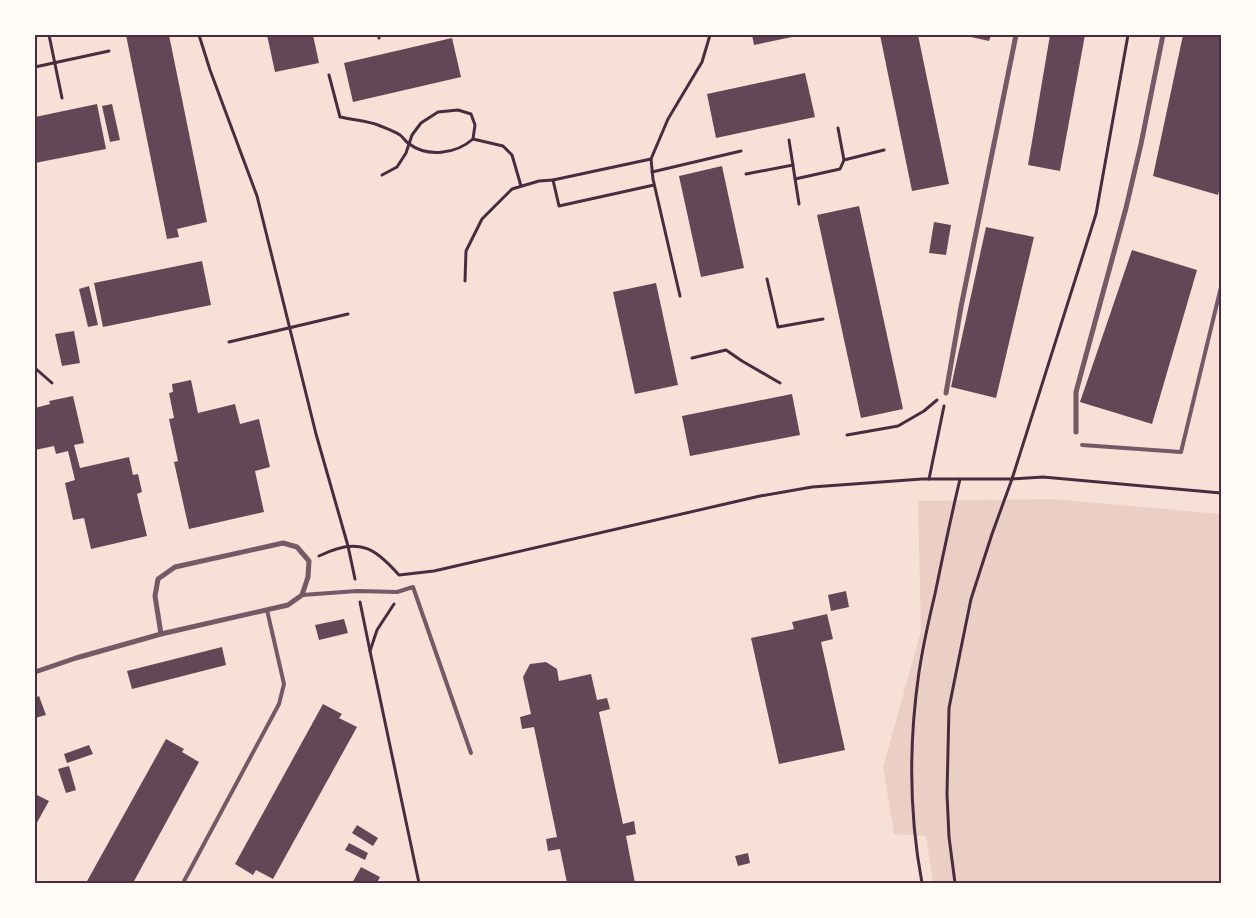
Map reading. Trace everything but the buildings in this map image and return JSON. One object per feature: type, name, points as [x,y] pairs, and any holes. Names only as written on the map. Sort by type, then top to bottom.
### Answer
[{"type":"street","points":[[946,393],[961,307],[1016,35]]},
{"type":"street","points":[[1076,432],[1076,392],[1126,208],[1163,35]]},
{"type":"street","points":[[35,672],[76,658],[161,634],[288,604],[302,595],[308,577],[308,561],[297,547],[283,542],[176,567],[158,579],[155,596],[161,634]]},
{"type":"lane","points":[[1082,445],[1181,452],[1221,287]]},
{"type":"lane","points":[[302,595],[357,591],[397,592],[413,587],[471,753]]},
{"type":"lane","points":[[182,883],[279,704],[284,684],[267,610]]},
{"type":"path","points":[[49,35],[62,98]]},
{"type":"path","points":[[199,35],[257,196],[316,434],[348,546],[419,883]]},
{"type":"path","points":[[680,296],[654,185],[651,159],[668,119],[702,62],[710,35]]},
{"type":"path","points":[[955,883],[949,837],[947,794],[949,708],[971,599],[1012,479],[1096,214],[1128,35]]},
{"type":"path","points":[[35,67],[109,51]]},
{"type":"path","points":[[329,75],[340,117],[377,125],[400,135],[408,144],[432,153],[450,152],[466,145],[472,139],[475,125],[471,114],[458,110],[438,112],[430,117],[412,135],[408,144],[406,153],[397,167],[382,175]]},
{"type":"path","points":[[795,179],[840,169],[844,160],[838,128]]},
{"type":"path","points":[[472,139],[503,146],[512,155],[521,186]]},
{"type":"path","points":[[788,140],[799,204]]},
{"type":"path","points":[[844,160],[884,150]]},
{"type":"path","points":[[652,172],[742,151]]},
{"type":"path","points":[[465,280],[466,251],[482,219],[512,189],[539,181],[553,180],[651,159]]},
{"type":"path","points":[[746,174],[793,165]]},
{"type":"path","points":[[553,180],[559,206],[654,185]]},
{"type":"path","points":[[767,279],[778,327],[823,319]]},
{"type":"path","points":[[229,342],[348,314]]},
{"type":"path","points":[[692,358],[726,350],[780,383]]},
{"type":"path","points":[[35,368],[52,384]]},
{"type":"path","points":[[847,436],[898,426],[924,411],[946,393]]},
{"type":"path","points":[[929,479],[946,393]]},
{"type":"path","points":[[399,575],[434,571],[760,496],[812,487],[929,479],[1043,477],[1221,494]]},
{"type":"path","points":[[922,883],[917,855],[914,814],[912,762],[914,719],[919,670],[960,479]]},
{"type":"path","points":[[308,561],[328,551],[348,546],[366,548],[386,560],[399,575],[397,600],[376,630],[370,651]]},
{"type":"shaded area","points":[[1053,499],[1221,514],[1221,883],[933,883],[926,836],[894,834],[883,767],[921,631],[918,501]]}]
